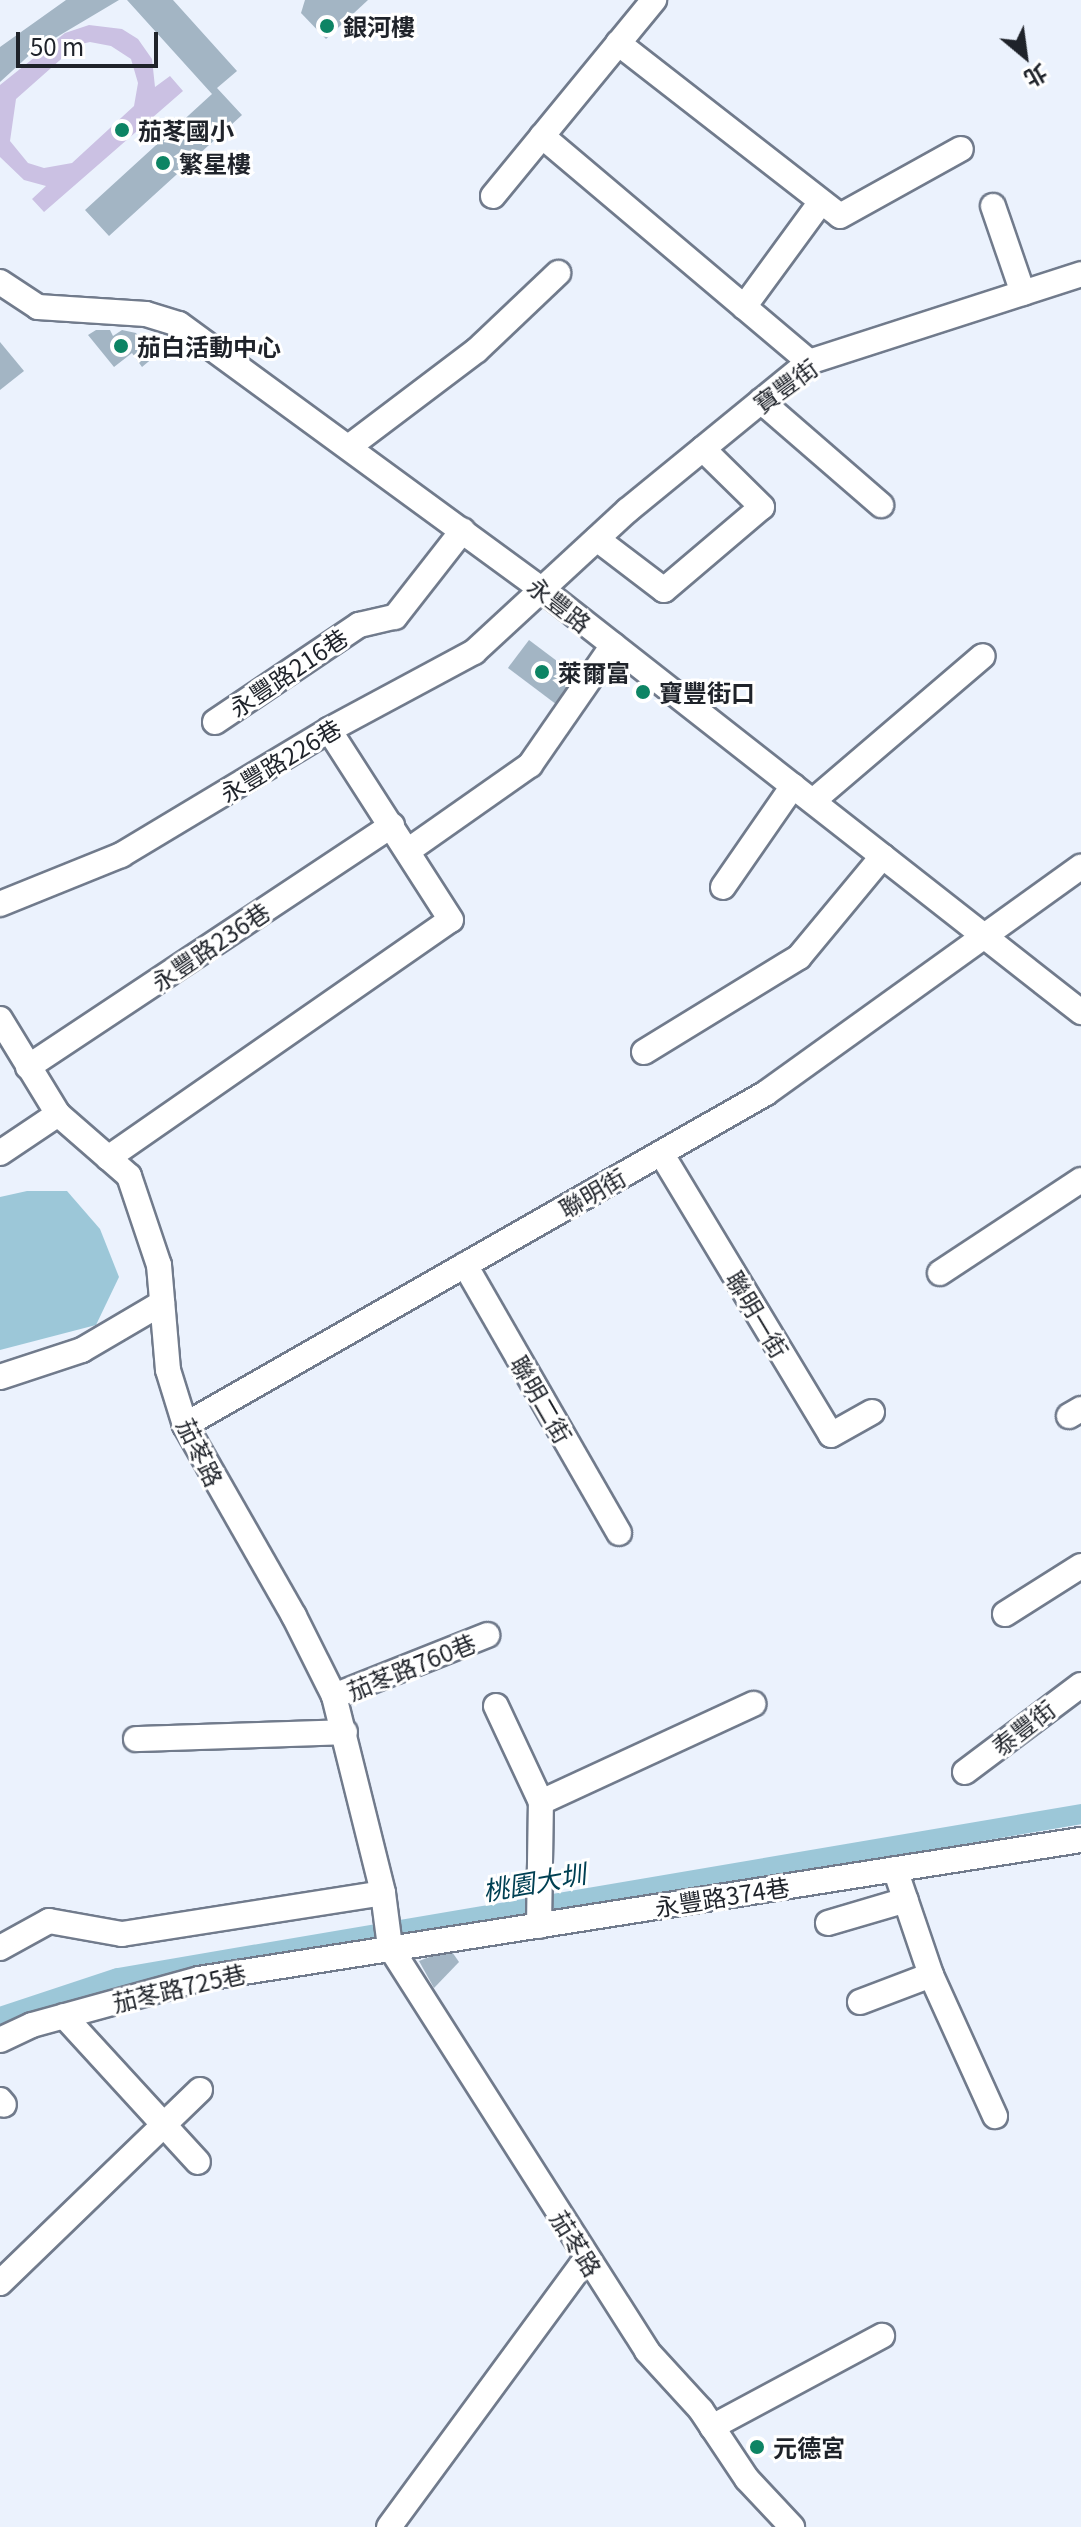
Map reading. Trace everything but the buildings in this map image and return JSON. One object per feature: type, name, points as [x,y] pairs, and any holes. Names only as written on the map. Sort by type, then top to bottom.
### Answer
[{"type":"street","points":[[493,196],[654,0]]},
{"type":"street","points":[[618,43],[840,216],[961,149]]},
{"type":"street","points":[[542,136],[809,362]]},
{"type":"street","points":[[744,307],[820,203]]},
{"type":"street","points":[[993,206],[1023,293]]},
{"type":"street","points":[[350,446],[477,350],[558,273]]},
{"type":"street","name":"寶豐街","points":[[543,590],[597,539],[809,362],[1081,274]]},
{"type":"street","name":"永豐路","points":[[0,282],[38,307],[146,314],[179,324],[543,590],[1081,1012]]},
{"type":"street","points":[[761,401],[881,505]]},
{"type":"street","points":[[597,539],[664,590],[762,507],[703,449]]},
{"type":"street","name":"永豐路216巷","points":[[215,722],[359,625],[395,617],[463,530]]},
{"type":"street","name":"永豐路226巷","points":[[0,904],[121,855],[329,730],[474,652],[543,590]]},
{"type":"street","points":[[409,850],[530,765],[613,645]]},
{"type":"street","points":[[813,801],[983,656]]},
{"type":"street","points":[[108,1158],[451,920],[409,850],[329,730]]},
{"type":"street","points":[[723,887],[793,786]]},
{"type":"street","name":"永豐路236巷","points":[[28,1067],[392,825]]},
{"type":"street","points":[[644,1052],[799,957],[883,856]]},
{"type":"street","name":"聯明街","points":[[185,1425],[766,1093],[1081,867]]},
{"type":"street","name":"茄苳路","points":[[0,1019],[58,1114],[129,1176],[151,1231],[168,1370],[185,1425],[334,1696],[384,1899],[390,1943],[586,2259],[647,2351],[712,2427],[747,2479],[792,2527]]},
{"type":"street","points":[[0,1153],[58,1114]]},
{"type":"street","name":"聯明一街","points":[[661,1153],[831,1435],[872,1412]]},
{"type":"street","points":[[940,1273],[1081,1180]]},
{"type":"street","name":"聯明二街","points":[[465,1265],[619,1533]]},
{"type":"street","points":[[0,1377],[82,1350],[162,1303]]},
{"type":"street","points":[[1005,1614],[1081,1566]]},
{"type":"street","name":"茄苳路760巷","points":[[334,1696],[487,1635]]},
{"type":"street","name":"泰豐街","points":[[965,1772],[1081,1685]]},
{"type":"street","points":[[541,1802],[753,1704]]},
{"type":"street","points":[[496,1706],[541,1802],[536,1884],[538,1920]]},
{"type":"street","points":[[136,1739],[345,1732]]},
{"type":"street","name":"永豐路374巷","points":[[363,1950],[538,1920],[1081,1840]]},
{"type":"street","points":[[895,1869],[931,1975],[995,2116]]},
{"type":"street","points":[[0,1948],[49,1921],[122,1934],[384,1899]]},
{"type":"street","points":[[828,1923],[906,1900]]},
{"type":"street","name":"茄苳路725巷","points":[[0,2040],[64,2016],[199,1979],[363,1950]]},
{"type":"street","points":[[860,2002],[931,1975]]},
{"type":"street","points":[[64,2016],[198,2162]]},
{"type":"street","points":[[0,2283],[162,2123],[200,2090]]},
{"type":"street","points":[[389,2527],[586,2259]]},
{"type":"street","points":[[712,2427],[882,2336]]},
{"type":"shaded area","points":[[89,25],[122,29],[138,39],[152,59],[155,87],[170,76],[183,91],[44,212],[32,199],[46,186],[24,180],[0,157],[0,85],[65,33]],"holes":[[[90,42],[111,46],[131,59],[138,83],[134,106],[72,163],[44,168],[28,163],[10,141],[16,99],[77,45]]]},
{"type":"water","points":[[27,1191],[67,1191],[100,1229],[119,1277],[96,1325],[0,1350],[0,1197]]},
{"type":"waterway","name":"桃園大圳","points":[[0,2017],[118,1978],[1081,1814]]},
{"type":"place","name":"銀河樓","points":[[327,26]]},
{"type":"place","name":"茄苳國小","points":[[122,130]]},
{"type":"place","name":"繁星樓","points":[[163,163]]},
{"type":"place","name":"茄白活動中心","points":[[121,346]]},
{"type":"place","name":"萊爾富","points":[[542,672]]},
{"type":"place","name":"寶豐街口","points":[[643,692]]},
{"type":"place","name":"元德宮","points":[[757,2447]]}]
